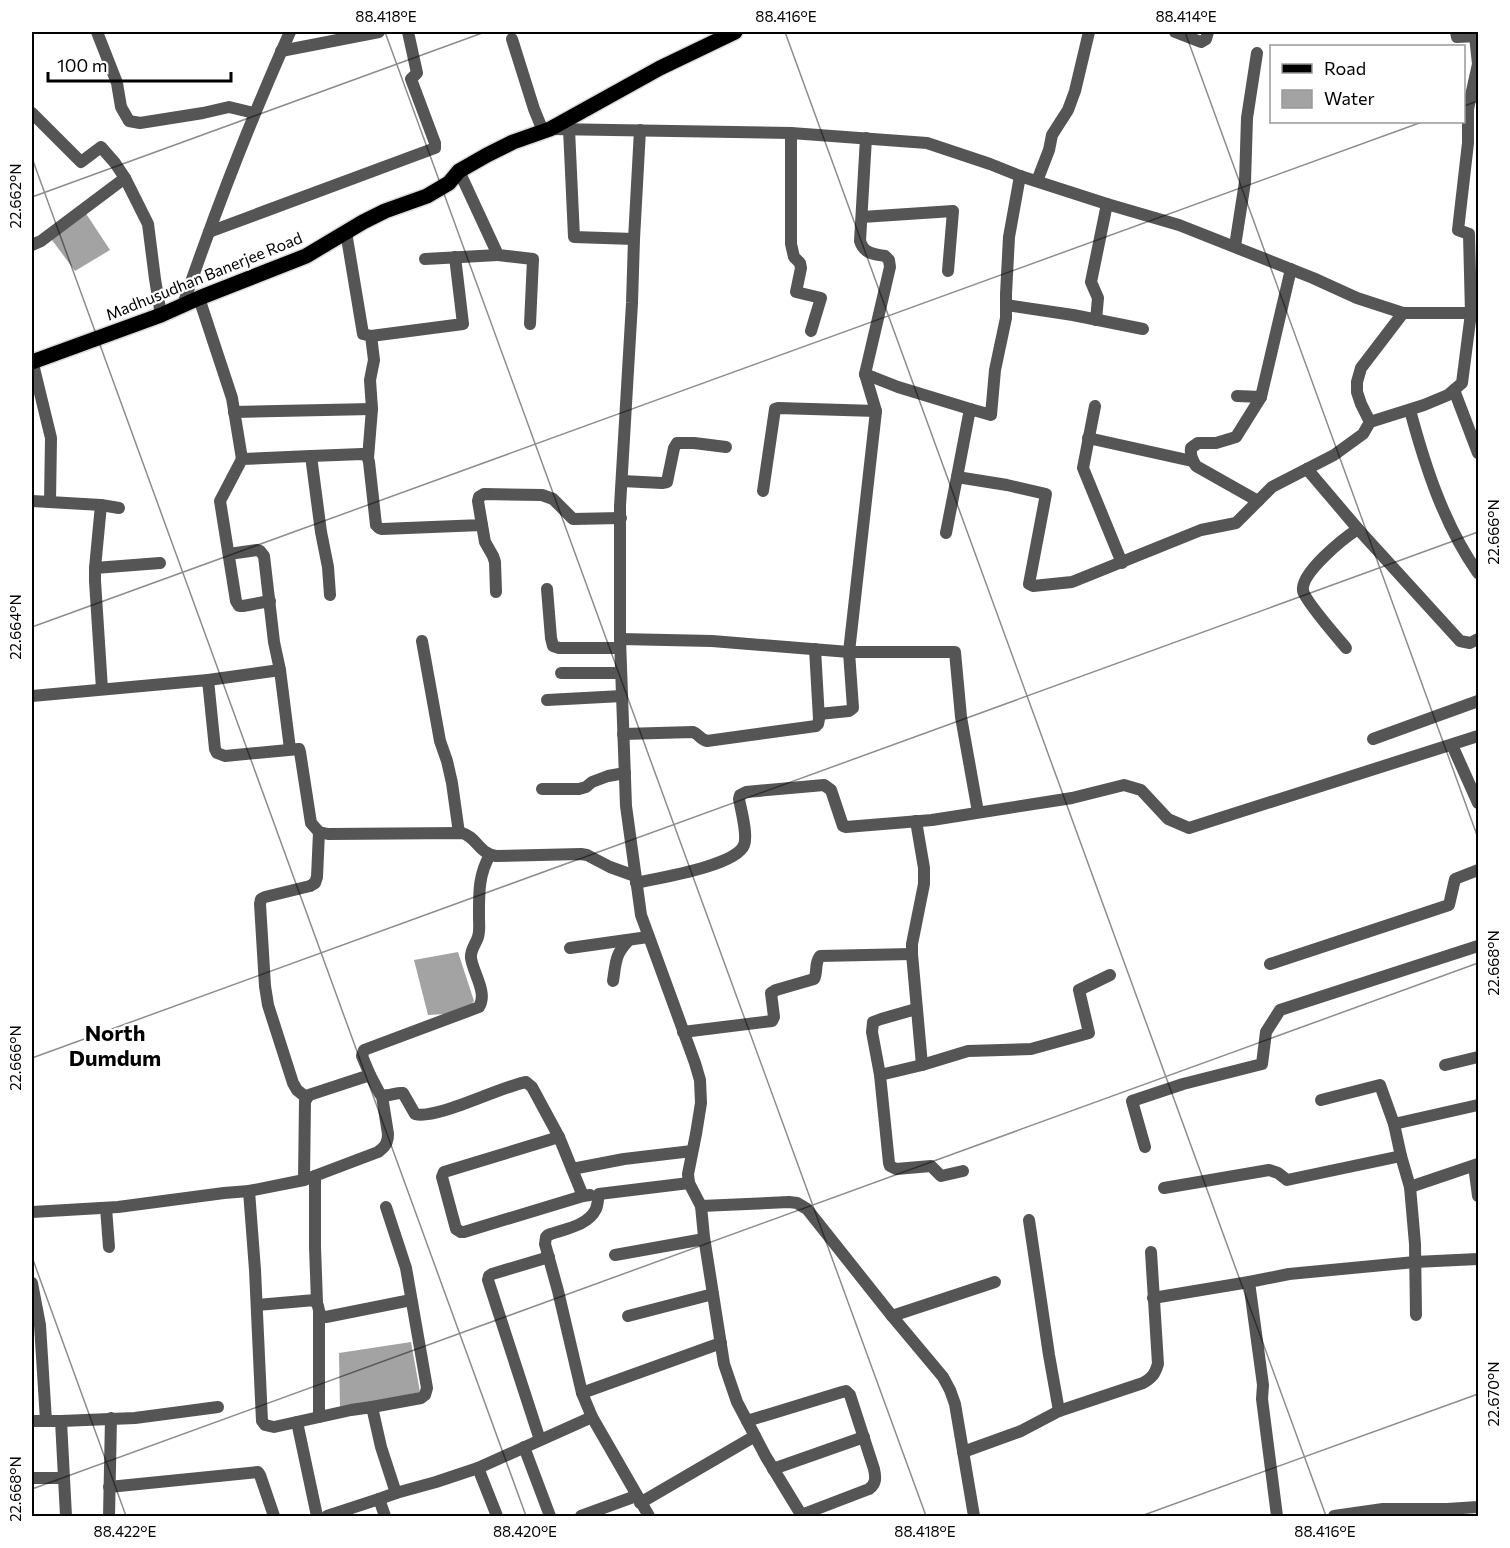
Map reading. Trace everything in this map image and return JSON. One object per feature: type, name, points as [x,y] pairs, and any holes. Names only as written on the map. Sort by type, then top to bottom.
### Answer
[{"type":"main road","name":"Madhusudhan Banerjee Road","points":[[32,361],[161,315],[306,256],[385,211],[427,196],[449,183],[459,171],[500,148],[546,130],[660,68],[735,32]]},
{"type":"street","points":[[97,32],[117,83],[121,107],[129,122],[140,123],[229,107],[254,113]]},
{"type":"street","points":[[183,305],[254,113],[290,32]]},
{"type":"street","points":[[281,51],[379,32]]},
{"type":"street","points":[[209,232],[435,148],[411,79],[417,73],[408,32]]},
{"type":"street","points":[[1037,181],[1052,135],[1068,110],[1075,91],[1089,32]]},
{"type":"street","points":[[1175,32],[1201,42],[1206,39],[1208,32]]},
{"type":"street","points":[[957,477],[1046,494],[1029,584],[1033,586],[1072,582],[1201,530],[1236,523],[1272,487],[1334,455],[1363,434],[1370,422],[1448,395],[1462,383],[1475,313],[1474,234],[1458,230],[1468,143],[1468,109],[1478,64],[1477,36],[1457,37],[1456,32]]},
{"type":"street","points":[[513,39],[534,109],[546,130],[791,132],[927,143],[1020,176],[1179,225],[1235,246],[1357,298],[1403,313],[1475,313]]},
{"type":"street","points":[[1235,246],[1245,182],[1246,118],[1257,52]]},
{"type":"street","points":[[32,113],[81,162],[101,147],[116,163],[148,224],[161,315]]},
{"type":"street","points":[[569,129],[574,237],[634,239]]},
{"type":"street","points":[[640,130],[622,481],[620,644],[626,806],[641,915],[700,1080],[701,1103],[688,1174],[689,1183],[700,1206],[724,1364],[737,1402],[773,1469],[801,1516],[873,1486],[874,1469],[850,1395],[846,1391],[747,1420]]},
{"type":"street","points":[[791,132],[791,244],[794,256],[801,268],[796,292],[821,298],[811,331]]},
{"type":"street","points":[[819,714],[849,711],[853,708],[849,652],[876,411],[865,374],[890,267],[889,260],[885,256],[869,253],[863,248],[861,241],[866,138]]},
{"type":"street","points":[[459,171],[498,255]]},
{"type":"street","points":[[865,374],[898,387],[992,415],[996,370],[1006,318],[1009,237],[1020,176]]},
{"type":"street","points":[[32,245],[41,241],[125,178]]},
{"type":"street","points":[[1096,320],[1098,298],[1091,282],[1107,204]]},
{"type":"street","points":[[862,217],[953,211],[948,271]]},
{"type":"street","points":[[346,232],[363,334],[371,336],[463,324],[455,257]]},
{"type":"street","points":[[425,259],[498,255],[532,259],[530,324]]},
{"type":"street","points":[[1258,501],[1196,466],[1190,454],[1191,448],[1198,443],[1216,443],[1236,437],[1261,397],[1291,269]]},
{"type":"street","points":[[199,298],[232,398],[242,459],[220,501],[237,603],[243,606],[270,602]]},
{"type":"street","points":[[1006,305],[1143,329]]},
{"type":"street","points":[[1370,422],[1357,392],[1361,368],[1403,313]]},
{"type":"street","points":[[371,336],[374,360],[370,380],[372,409],[368,458],[376,525],[379,528],[482,525]]},
{"type":"street","points":[[32,361],[51,438],[50,502]]},
{"type":"street","points":[[1454,390],[1479,453]]},
{"type":"street","points":[[1237,396],[1261,397]]},
{"type":"street","points":[[1095,406],[1083,468],[1122,563]]},
{"type":"street","points":[[234,412],[372,409]]},
{"type":"street","points":[[763,491],[775,409],[876,411]]},
{"type":"street","points":[[946,533],[970,409]]},
{"type":"street","points":[[1410,410],[1422,455],[1450,524],[1466,556],[1479,573]]},
{"type":"street","points":[[1088,438],[1192,461]]},
{"type":"street","points":[[622,481],[667,482],[677,443],[726,447]]},
{"type":"street","points":[[242,459],[362,454],[368,458]]},
{"type":"street","points":[[311,456],[328,567],[330,596]]},
{"type":"street","points":[[1307,469],[1358,529],[1460,640],[1470,643],[1479,639]]},
{"type":"street","points":[[496,592],[495,562],[484,542],[478,501],[479,497],[484,494],[542,495],[552,499],[573,519],[577,520],[621,518]]},
{"type":"street","points":[[32,501],[119,508]]},
{"type":"street","points":[[100,505],[95,581],[102,689]]},
{"type":"street","points":[[1346,648],[1309,602],[1303,592],[1303,585],[1309,573],[1346,537],[1358,529]]},
{"type":"street","points":[[229,554],[257,550],[262,554],[290,749]]},
{"type":"street","points":[[95,568],[160,563]]},
{"type":"street","points":[[546,589],[551,638],[553,646],[559,648],[712,641],[849,652],[955,651],[961,717],[978,812]]},
{"type":"street","points":[[422,641],[440,741],[452,783],[459,833]]},
{"type":"street","points":[[623,734],[693,732],[708,741],[813,727],[818,724],[819,714],[815,649]]},
{"type":"street","points":[[32,696],[208,680],[280,670]]},
{"type":"street","points":[[561,674],[621,673]]},
{"type":"street","points":[[208,680],[215,749],[220,756],[297,748],[300,750],[311,823],[319,832],[328,834],[466,834],[480,849],[490,855],[581,854],[636,879],[696,870],[718,863],[739,852],[745,844],[740,799],[742,793],[824,785],[831,790],[843,826],[846,827],[916,821],[1072,798],[1124,785],[1141,790],[1168,819],[1189,828],[1479,736]]},
{"type":"street","points":[[547,700],[622,696]]},
{"type":"street","points":[[1373,739],[1479,701]]},
{"type":"street","points":[[1452,745],[1479,803]]},
{"type":"street","points":[[542,789],[579,789],[608,776],[625,773]]},
{"type":"street","points":[[916,821],[924,868],[924,884],[912,954],[922,1065]]},
{"type":"street","points":[[307,1098],[297,1090],[293,1083],[268,1005],[260,904],[265,897],[315,883],[318,877],[319,832]]},
{"type":"street","points":[[32,1212],[106,1208],[249,1191],[309,1178],[378,1152],[385,1146],[388,1134],[382,1095],[370,1075],[363,1056],[364,1050],[475,1009],[481,1004],[483,998],[471,952],[478,937],[481,875],[490,855]]},
{"type":"street","points":[[1270,964],[1449,905],[1455,879],[1479,870]]},
{"type":"street","points":[[570,948],[648,937]]},
{"type":"street","points":[[613,981],[619,950],[628,940]]},
{"type":"street","points":[[1145,1147],[1132,1101],[1183,1084],[1262,1064],[1266,1032],[1280,1010],[1479,946]]},
{"type":"street","points":[[683,1032],[772,1021],[774,1017],[771,993],[814,980],[816,962],[820,956],[912,954]]},
{"type":"street","points":[[880,1075],[968,1051],[1031,1049],[1089,1033],[1079,990],[1110,975]]},
{"type":"street","points":[[916,1009],[873,1022],[872,1032],[880,1075],[890,1166],[896,1169],[931,1166],[941,1176],[963,1171]]},
{"type":"street","points":[[1445,1065],[1479,1057]]},
{"type":"street","points":[[319,1417],[318,1308],[304,1106],[307,1098],[312,1094],[370,1075]]},
{"type":"street","points":[[382,1095],[403,1093],[415,1114],[422,1115],[448,1109],[526,1082],[532,1087],[559,1137],[583,1196]]},
{"type":"street","points":[[1321,1100],[1380,1085],[1394,1124],[1410,1187],[1416,1315]]},
{"type":"street","points":[[1394,1124],[1479,1105]]},
{"type":"street","points":[[559,1137],[444,1172],[442,1177],[456,1229],[464,1232],[583,1196],[689,1183]]},
{"type":"street","points":[[572,1169],[624,1159],[692,1151]]},
{"type":"street","points":[[1164,1188],[1269,1170],[1287,1180],[1401,1156]]},
{"type":"street","points":[[1410,1187],[1476,1165],[1479,1196]]},
{"type":"street","points":[[249,1191],[262,1421],[270,1427],[421,1398],[425,1395],[427,1388],[406,1268],[386,1207]]},
{"type":"street","points":[[599,1194],[596,1208],[591,1216],[582,1223],[548,1235],[545,1244],[582,1393],[592,1417],[648,1516]]},
{"type":"street","points":[[700,1206],[789,1202],[804,1206],[943,1377],[955,1404],[974,1516]]},
{"type":"street","points":[[106,1208],[109,1247]]},
{"type":"street","points":[[1029,1220],[1059,1411]]},
{"type":"street","points":[[615,1255],[704,1239]]},
{"type":"street","points":[[963,1452],[1021,1431],[1059,1411],[1143,1383],[1155,1374],[1158,1364],[1151,1252]]},
{"type":"street","points":[[540,1440],[488,1280],[492,1274],[549,1257]]},
{"type":"street","points":[[1153,1298],[1289,1274],[1415,1262],[1479,1259]]},
{"type":"street","points":[[892,1316],[995,1282]]},
{"type":"street","points":[[1249,1282],[1277,1516]]},
{"type":"street","points":[[32,1283],[40,1325],[46,1421]]},
{"type":"street","points":[[628,1316],[713,1294]]},
{"type":"street","points":[[257,1305],[311,1300],[322,1317],[326,1317],[411,1300]]},
{"type":"street","points":[[582,1393],[721,1343]]},
{"type":"street","points":[[32,1421],[135,1418],[218,1407]]},
{"type":"street","points":[[372,1407],[381,1447],[396,1493]]},
{"type":"street","points":[[327,1516],[478,1468],[592,1417]]},
{"type":"street","points":[[109,1516],[111,1418]]},
{"type":"street","points":[[62,1421],[66,1516]]},
{"type":"street","points":[[297,1422],[318,1516]]},
{"type":"street","points":[[581,1516],[638,1499],[755,1436]]},
{"type":"street","points":[[773,1469],[864,1437]]},
{"type":"street","points":[[524,1447],[550,1516]]},
{"type":"street","points":[[478,1468],[497,1516]]},
{"type":"street","points":[[109,1487],[258,1472],[274,1516]]},
{"type":"street","points":[[32,1478],[64,1478]]},
{"type":"street","points":[[379,1499],[386,1516]]},
{"type":"street","points":[[1334,1516],[1383,1509],[1479,1507]]},
{"type":"water","points":[[83,209],[110,250],[75,271],[49,236]]},
{"type":"water","points":[[458,952],[474,1001],[464,1013],[428,1015],[414,960]]},
{"type":"water","points":[[411,1342],[420,1392],[340,1409],[339,1353]]},
{"type":"district","name":"North Dumdum","points":[[115,1046]]}]
